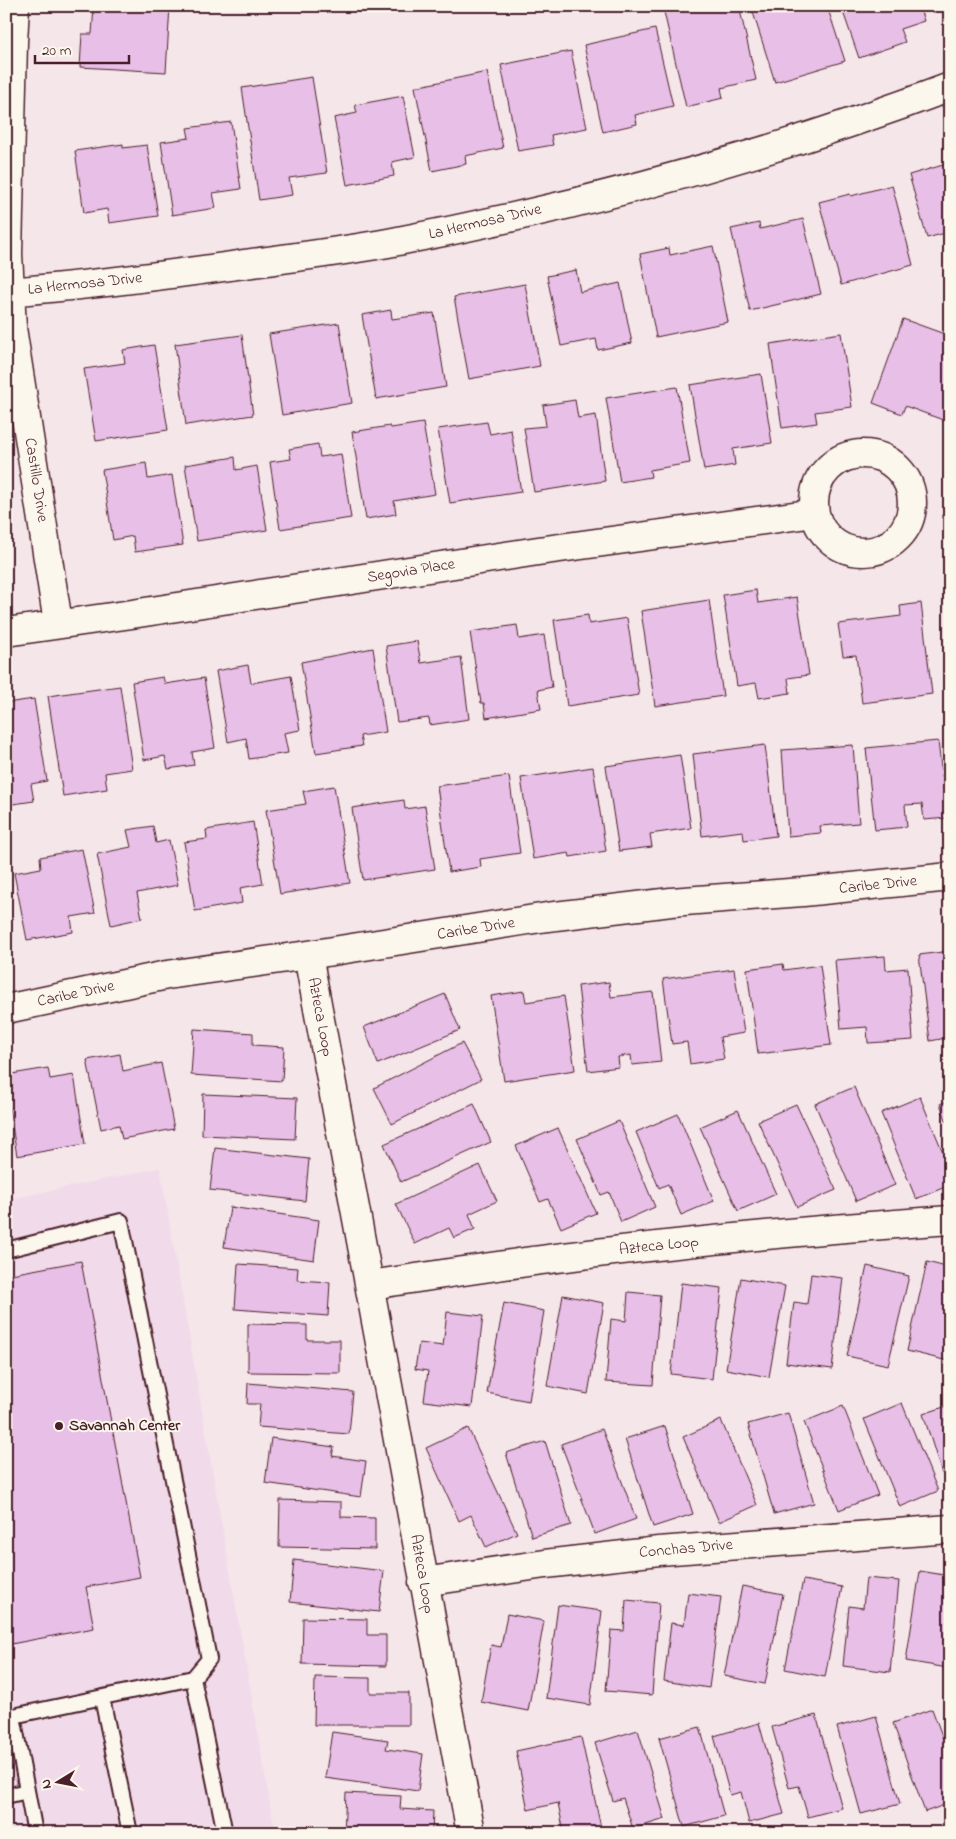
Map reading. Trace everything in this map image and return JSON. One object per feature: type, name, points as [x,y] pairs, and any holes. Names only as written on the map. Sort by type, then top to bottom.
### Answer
[{"type":"street","name":"Castillo Drive","points":[[15,6],[12,42],[8,292],[58,624]]},
{"type":"street","name":"La Hermosa Drive","points":[[8,292],[126,281],[386,244],[487,222],[707,168],[886,111],[950,88]]},
{"type":"street","name":"Segovia Place","points":[[6,632],[538,551],[815,513]]},
{"type":"street","name":"Caribe Drive","points":[[6,1009],[166,975],[308,955],[548,917],[662,903],[803,892],[950,877]]},
{"type":"street","name":"Azteca Loop","points":[[308,955],[471,1833]]},
{"type":"street","name":"Azteca Loop","points":[[370,1285],[572,1256],[726,1238],[950,1220]]},
{"type":"street","name":"Conchas Drive","points":[[424,1582],[545,1564],[659,1551],[950,1529]]},
{"type":"lane","points":[[6,1250],[121,1221],[209,1659],[193,1678],[10,1717],[35,1833]]},
{"type":"lane","points":[[193,1678],[225,1833]]},
{"type":"lane","points":[[102,1698],[130,1833]]},
{"type":"lane","points":[[6,1796],[27,1791]]},
{"type":"shaded area","points":[[160,1168],[275,1833],[6,1833],[6,1200]]},
{"type":"building","points":[[94,6],[170,6],[166,72],[80,67],[82,34],[92,34]]},
{"type":"building","points":[[690,6],[739,6],[756,80],[721,88],[723,98],[686,107],[664,12]]},
{"type":"building","points":[[751,6],[827,6],[845,61],[775,82]]},
{"type":"building","points":[[841,6],[919,6],[924,21],[900,29],[905,42],[859,58]]},
{"type":"building","points":[[655,29],[673,106],[635,115],[637,124],[603,132],[584,45]]},
{"type":"building","points":[[571,51],[587,128],[551,135],[553,145],[518,151],[501,65]]},
{"type":"building","points":[[487,72],[503,148],[465,156],[466,164],[432,171],[415,87]]},
{"type":"building","points":[[312,77],[327,173],[289,178],[292,195],[259,200],[242,88]]},
{"type":"building","points":[[403,96],[415,157],[392,162],[394,176],[347,185],[334,118],[357,113],[355,105]]},
{"type":"building","points":[[231,122],[241,189],[213,193],[216,208],[172,215],[161,142],[189,138],[187,128]]},
{"type":"building","points":[[123,144],[123,148],[147,145],[158,216],[109,223],[107,209],[84,213],[75,151]]},
{"type":"building","points":[[950,163],[950,234],[949,232],[927,238],[909,175]]},
{"type":"building","points":[[892,185],[913,265],[841,285],[819,202]]},
{"type":"building","points":[[803,219],[821,294],[750,311],[731,229],[759,223],[760,229]]},
{"type":"building","points":[[713,246],[728,322],[656,337],[640,254],[669,248],[670,255]]},
{"type":"building","points":[[576,270],[580,292],[620,283],[632,343],[598,350],[596,339],[561,346],[547,276]]},
{"type":"building","points":[[525,284],[540,366],[469,379],[454,297]]},
{"type":"building","points":[[391,310],[392,319],[434,313],[446,387],[376,399],[362,315]]},
{"type":"building","points":[[903,319],[950,336],[950,402],[943,420],[905,406],[902,414],[873,403]]},
{"type":"building","points":[[339,323],[352,403],[282,415],[269,334]]},
{"type":"building","points":[[841,333],[852,407],[815,412],[817,423],[782,428],[770,344]]},
{"type":"building","points":[[242,335],[253,415],[186,425],[175,344]]},
{"type":"building","points":[[154,345],[168,430],[96,441],[84,369],[125,363],[123,350]]},
{"type":"building","points":[[761,374],[772,443],[733,449],[735,465],[704,470],[690,385]]},
{"type":"building","points":[[677,387],[690,463],[650,470],[651,477],[620,482],[606,398]]},
{"type":"building","points":[[575,400],[578,418],[596,415],[605,481],[534,492],[524,428],[546,426],[543,405]]},
{"type":"building","points":[[487,422],[490,434],[511,430],[521,492],[450,503],[438,429]]},
{"type":"building","points":[[423,423],[435,494],[394,501],[396,514],[366,519],[352,432]]},
{"type":"building","points":[[318,444],[320,457],[341,454],[351,518],[280,529],[270,462],[291,459],[289,449]]},
{"type":"building","points":[[235,457],[236,470],[257,466],[267,530],[197,541],[185,465]]},
{"type":"building","points":[[146,463],[148,479],[172,475],[183,545],[135,552],[133,536],[113,540],[102,470]]},
{"type":"building","points":[[756,590],[758,603],[797,597],[809,675],[788,678],[790,693],[759,698],[756,683],[737,686],[723,595]]},
{"type":"building","points":[[709,600],[723,696],[655,706],[641,611]]},
{"type":"building","points":[[921,603],[932,694],[862,703],[856,655],[843,656],[838,624],[901,616],[900,606]]},
{"type":"building","points":[[588,615],[589,624],[627,618],[639,695],[567,706],[554,620]]},
{"type":"building","points":[[517,625],[519,639],[544,635],[552,687],[538,690],[541,709],[486,718],[484,703],[481,703],[470,632]]},
{"type":"building","points":[[417,641],[421,663],[461,657],[469,719],[430,725],[429,718],[397,722],[386,646]]},
{"type":"building","points":[[373,648],[386,732],[360,736],[362,746],[316,753],[301,662]]},
{"type":"building","points":[[248,665],[251,683],[291,676],[300,730],[284,733],[288,753],[249,759],[246,738],[228,742],[216,671]]},
{"type":"building","points":[[163,677],[165,684],[204,678],[215,748],[192,752],[194,765],[168,769],[165,756],[144,760],[132,682]]},
{"type":"building","points":[[120,686],[132,769],[105,773],[107,789],[63,796],[48,696]]},
{"type":"building","points":[[34,699],[47,781],[31,784],[34,801],[6,805],[6,703]]},
{"type":"building","points":[[938,741],[947,818],[924,820],[922,804],[905,805],[907,827],[875,830],[866,748]]},
{"type":"building","points":[[765,745],[776,836],[744,840],[743,831],[702,836],[693,754]]},
{"type":"building","points":[[853,745],[859,823],[820,826],[821,833],[788,836],[782,750]]},
{"type":"building","points":[[680,755],[691,828],[650,834],[652,847],[619,851],[606,766]]},
{"type":"building","points":[[593,767],[606,851],[570,857],[569,853],[533,859],[521,778]]},
{"type":"building","points":[[509,776],[520,853],[480,859],[481,867],[449,872],[437,786]]},
{"type":"building","points":[[334,786],[350,883],[280,894],[266,810],[306,804],[303,791]]},
{"type":"building","points":[[404,800],[405,809],[425,806],[435,869],[363,880],[352,808]]},
{"type":"building","points":[[253,822],[263,884],[240,888],[242,903],[195,911],[184,842],[207,839],[206,830]]},
{"type":"building","points":[[153,826],[156,843],[169,840],[178,885],[137,893],[142,918],[111,925],[97,854],[131,847],[127,830]]},
{"type":"building","points":[[82,849],[95,913],[71,917],[73,932],[27,940],[14,873],[41,868],[40,857]]},
{"type":"building","points":[[950,951],[949,1058],[946,1038],[930,1041],[919,955]]},
{"type":"building","points":[[885,956],[886,970],[908,968],[913,1040],[868,1043],[867,1027],[841,1029],[835,960]]},
{"type":"building","points":[[783,964],[784,970],[820,965],[831,1045],[758,1054],[747,969]]},
{"type":"building","points":[[734,969],[744,1033],[720,1037],[724,1059],[690,1064],[687,1042],[672,1044],[663,979]]},
{"type":"building","points":[[609,982],[611,997],[653,992],[661,1062],[632,1065],[631,1055],[618,1057],[619,1067],[588,1071],[578,986]]},
{"type":"building","points":[[524,991],[526,1002],[564,996],[575,1070],[504,1081],[491,996]]},
{"type":"building","points":[[445,994],[460,1030],[378,1064],[364,1027]]},
{"type":"building","points":[[194,1029],[253,1033],[253,1045],[284,1047],[282,1081],[191,1075]]},
{"type":"building","points":[[462,1043],[481,1079],[392,1124],[374,1088]]},
{"type":"building","points":[[120,1054],[123,1071],[161,1063],[174,1129],[122,1139],[119,1125],[101,1129],[87,1060]]},
{"type":"building","points":[[48,1068],[50,1079],[74,1075],[85,1144],[17,1156],[6,1089],[6,1075]]},
{"type":"building","points":[[854,1087],[895,1185],[856,1201],[815,1104]]},
{"type":"building","points":[[203,1094],[297,1098],[295,1139],[202,1135]]},
{"type":"building","points":[[920,1097],[950,1169],[950,1185],[916,1199],[881,1113]]},
{"type":"building","points":[[950,1100],[950,1130],[940,1104]]},
{"type":"building","points":[[474,1104],[491,1142],[401,1182],[384,1144]]},
{"type":"building","points":[[796,1104],[836,1190],[797,1207],[758,1121]]},
{"type":"building","points":[[738,1110],[776,1194],[738,1211],[700,1127]]},
{"type":"building","points":[[678,1114],[714,1201],[681,1215],[668,1184],[659,1188],[636,1132]]},
{"type":"building","points":[[619,1121],[655,1207],[621,1222],[609,1192],[601,1195],[577,1139]]},
{"type":"building","points":[[558,1128],[596,1213],[561,1228],[548,1199],[540,1202],[516,1146]]},
{"type":"building","points":[[215,1148],[309,1159],[305,1201],[210,1190]]},
{"type":"building","points":[[480,1165],[497,1201],[469,1214],[475,1229],[454,1238],[449,1228],[415,1244],[396,1204]]},
{"type":"building","points":[[230,1207],[319,1220],[314,1260],[224,1247]]},
{"type":"building","name":"Savannah Center","points":[[81,1261],[140,1577],[86,1587],[94,1628],[6,1645],[6,1275]]},
{"type":"building","points":[[927,1262],[950,1268],[948,1361],[907,1351]]},
{"type":"building","points":[[238,1264],[298,1268],[297,1280],[330,1282],[328,1316],[235,1309]]},
{"type":"building","points":[[867,1266],[909,1276],[888,1365],[847,1356]]},
{"type":"building","points":[[811,1274],[843,1278],[832,1369],[786,1363],[794,1302],[807,1304]]},
{"type":"building","points":[[741,1278],[785,1286],[769,1377],[726,1369]]},
{"type":"building","points":[[681,1283],[722,1288],[712,1379],[671,1374]]},
{"type":"building","points":[[628,1292],[660,1295],[653,1385],[606,1382],[611,1319],[626,1321]]},
{"type":"building","points":[[563,1295],[604,1303],[588,1394],[547,1386]]},
{"type":"building","points":[[504,1303],[544,1311],[529,1401],[487,1393]]},
{"type":"building","points":[[447,1312],[483,1316],[472,1407],[424,1401],[428,1371],[415,1369],[419,1343],[443,1346]]},
{"type":"building","points":[[248,1324],[307,1325],[307,1340],[340,1340],[340,1373],[248,1372]]},
{"type":"building","points":[[248,1383],[353,1392],[349,1434],[258,1427],[260,1404],[247,1404]]},
{"type":"building","points":[[902,1403],[938,1491],[900,1507],[864,1419]]},
{"type":"building","points":[[950,1405],[950,1472],[942,1474],[923,1414]]},
{"type":"building","points":[[843,1406],[878,1495],[839,1510],[804,1422]]},
{"type":"building","points":[[788,1413],[814,1503],[774,1514],[748,1424]]},
{"type":"building","points":[[721,1420],[757,1505],[719,1522],[683,1437]]},
{"type":"building","points":[[665,1426],[693,1514],[653,1527],[625,1439]]},
{"type":"building","points":[[468,1428],[517,1533],[486,1547],[471,1515],[459,1521],[426,1448]]},
{"type":"building","points":[[602,1429],[636,1519],[595,1534],[561,1444]]},
{"type":"building","points":[[271,1438],[334,1447],[332,1456],[366,1461],[361,1497],[265,1483]]},
{"type":"building","points":[[545,1441],[571,1525],[532,1537],[506,1453]]},
{"type":"building","points":[[280,1500],[341,1502],[341,1517],[375,1518],[375,1549],[279,1547]]},
{"type":"building","points":[[294,1560],[384,1571],[379,1612],[290,1602]]},
{"type":"building","points":[[920,1571],[950,1576],[950,1657],[948,1668],[906,1661]]},
{"type":"building","points":[[866,1578],[899,1581],[890,1672],[843,1666],[849,1606],[863,1608]]},
{"type":"building","points":[[803,1580],[842,1587],[825,1677],[785,1669]]},
{"type":"building","points":[[742,1586],[783,1594],[765,1684],[724,1676]]},
{"type":"building","points":[[688,1593],[721,1597],[709,1688],[664,1681],[671,1623],[684,1625]]},
{"type":"building","points":[[626,1600],[659,1603],[652,1695],[606,1691],[611,1630],[624,1631]]},
{"type":"building","points":[[558,1605],[602,1611],[590,1705],[546,1698]]},
{"type":"building","points":[[507,1614],[544,1621],[528,1711],[481,1702],[491,1645],[501,1647]]},
{"type":"building","points":[[303,1618],[367,1619],[367,1635],[386,1635],[386,1666],[302,1664]]},
{"type":"building","points":[[315,1677],[370,1678],[370,1693],[409,1693],[409,1725],[314,1725]]},
{"type":"building","points":[[932,1709],[950,1757],[950,1803],[925,1812],[893,1723]]},
{"type":"building","points":[[816,1715],[842,1808],[808,1817],[799,1786],[789,1788],[772,1727]]},
{"type":"building","points":[[876,1716],[900,1804],[861,1814],[837,1727]]},
{"type":"building","points":[[759,1723],[784,1814],[749,1823],[741,1792],[730,1795],[714,1736]]},
{"type":"building","points":[[700,1727],[724,1816],[684,1827],[659,1738]]},
{"type":"building","points":[[638,1730],[665,1819],[633,1829],[623,1798],[613,1801],[595,1743]]},
{"type":"building","points":[[332,1732],[388,1740],[386,1749],[423,1754],[418,1791],[325,1778]]},
{"type":"building","points":[[581,1737],[602,1832],[600,1833],[564,1833],[558,1803],[528,1810],[516,1751]]},
{"type":"building","points":[[346,1793],[401,1796],[400,1809],[433,1811],[432,1833],[344,1833]]},
{"type":"place","name":"Savannah Center","points":[[59,1426]]}]
